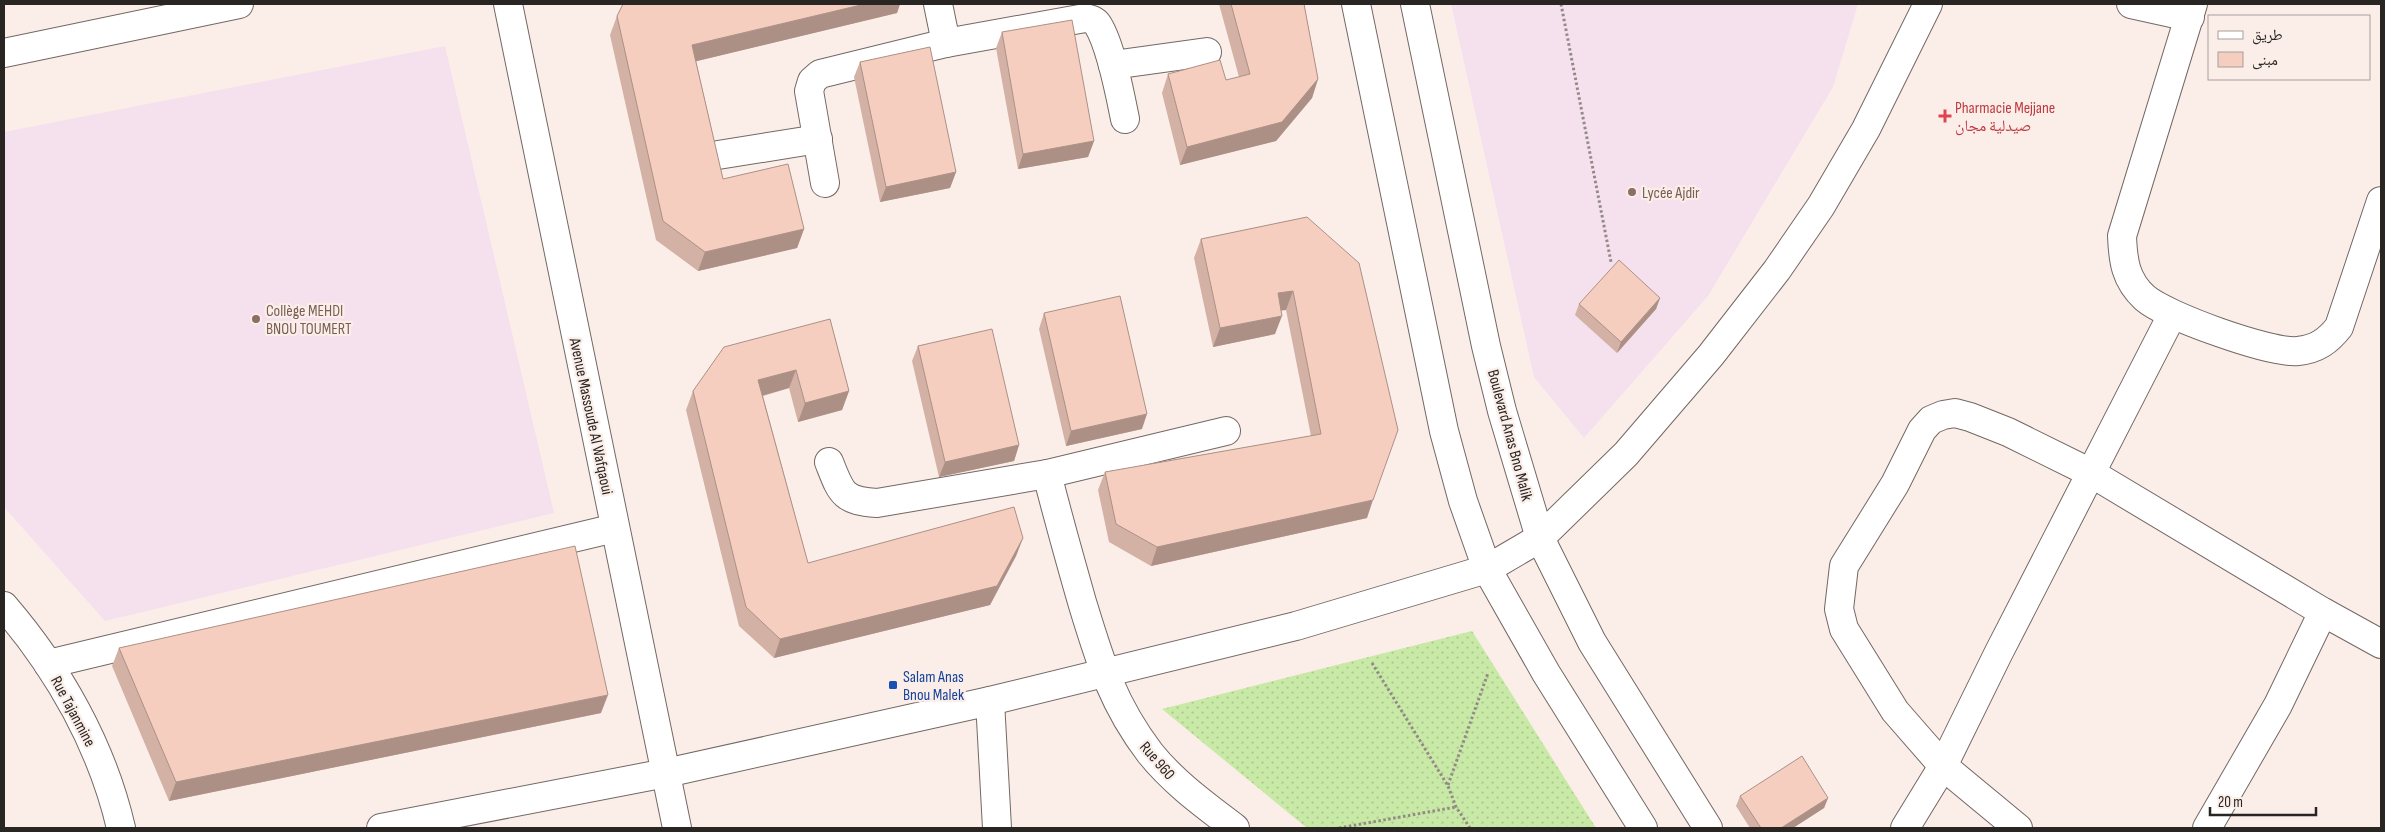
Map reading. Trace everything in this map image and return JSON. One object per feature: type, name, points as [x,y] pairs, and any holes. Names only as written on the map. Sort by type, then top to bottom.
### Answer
[{"type":"street","points":[[4,52],[239,4]]},
{"type":"street","name":"Avenue Massoude Al Wafqaoui","points":[[508,4],[677,828]]},
{"type":"street","points":[[938,4],[946,43]]},
{"type":"street","points":[[1356,4],[1444,431],[1463,501],[1487,570],[1536,656],[1643,828]]},
{"type":"street","name":"Boulevard Anas Bno Malik","points":[[1415,4],[1489,355],[1502,410],[1540,538],[1592,642],[1708,828]]},
{"type":"street","points":[[381,828],[666,773],[990,701],[1296,626],[1487,570],[1540,538],[1626,454],[1711,355],[1778,270],[1822,206],[1866,129],[1928,4]]},
{"type":"street","points":[[2130,4],[2192,10],[2122,236],[2123,264],[2144,298],[2172,315],[2269,349],[2296,351],[2316,347],[2328,340],[2339,327],[2381,201]]},
{"type":"street","points":[[825,183],[809,91],[812,81],[820,74],[946,43],[1085,18],[1094,20],[1099,26],[1113,65],[1126,119]]},
{"type":"street","points":[[1113,65],[1207,52]]},
{"type":"street","points":[[718,155],[818,140]]},
{"type":"street","points":[[1905,828],[1943,766],[1998,654],[2172,315]]},
{"type":"street","points":[[2018,828],[1943,766],[1895,712],[1844,629],[1839,609],[1844,566],[1895,484],[1922,430],[1931,420],[1943,415],[1955,414],[1970,417],[2008,432],[2091,473],[2323,612],[2381,644]]},
{"type":"street","points":[[829,462],[840,490],[847,497],[859,502],[868,503],[902,500],[1047,474],[1226,431]]},
{"type":"street","name":"Rue 960","points":[[1047,474],[1103,673],[1117,702],[1151,754],[1222,824]]},
{"type":"street","points":[[48,664],[615,528]]},
{"type":"street","name":"Rue Tajanmine","points":[[4,606],[48,664],[73,704],[94,747],[112,791],[121,828]]},
{"type":"street","points":[[2207,828],[2278,705],[2323,612]]},
{"type":"street","points":[[990,701],[996,828]]},
{"type":"path","points":[[1561,4],[1611,262]]},
{"type":"path","points":[[1372,663],[1448,786],[1456,807],[1470,828]]},
{"type":"path","points":[[1448,786],[1488,673]]},
{"type":"path","points":[[1339,828],[1456,807]]},
{"type":"shaded area","name":"Lycée Ajdir","points":[[1451,4],[1858,4],[1833,87],[1708,296],[1584,438],[1534,377]]},
{"type":"shaded area","name":"Collège MEHDI BNOU TOUMERT","points":[[445,46],[554,513],[105,621],[4,507],[4,132]]},
{"type":"green space","points":[[1472,631],[1596,828],[1307,828],[1162,709]]},
{"type":"building","points":[[623,4],[865,4],[692,45],[723,179],[788,164],[804,229],[705,252],[663,221],[617,16]]},
{"type":"building","points":[[1231,4],[1304,4],[1318,79],[1282,122],[1187,147],[1168,74],[1220,60],[1226,80],[1250,74]]},
{"type":"building","points":[[1072,20],[1094,141],[1023,154],[1002,32]]},
{"type":"building","points":[[930,47],[956,172],[886,187],[860,62]]},
{"type":"building","points":[[1307,217],[1359,263],[1398,430],[1373,500],[1157,547],[1116,524],[1105,472],[1321,434],[1293,291],[1278,293],[1282,316],[1220,328],[1201,239]]},
{"type":"building","points":[[1619,260],[1660,298],[1621,342],[1579,304]]},
{"type":"building","points":[[1120,296],[1147,414],[1071,431],[1044,313]]},
{"type":"building","points":[[830,319],[849,391],[805,403],[796,370],[758,380],[808,563],[1014,507],[1023,538],[997,586],[780,639],[746,607],[693,391],[724,347]]},
{"type":"building","points":[[992,329],[1019,445],[945,462],[918,346]]},
{"type":"building","points":[[575,546],[608,695],[176,782],[119,648]]},
{"type":"building","points":[[1802,756],[1828,798],[1781,828],[1761,828],[1740,796]]},
{"type":"place","name":"Pharmacie Mejjane صيدلية مجان","points":[[1945,116]]},
{"type":"place","name":"Lycée Ajdir","points":[[1632,192]]},
{"type":"place","name":"Collège MEHDI BNOU TOUMERT","points":[[256,319]]},
{"type":"place","name":"Salam Anas Bnou Malek","points":[[893,685]]}]
